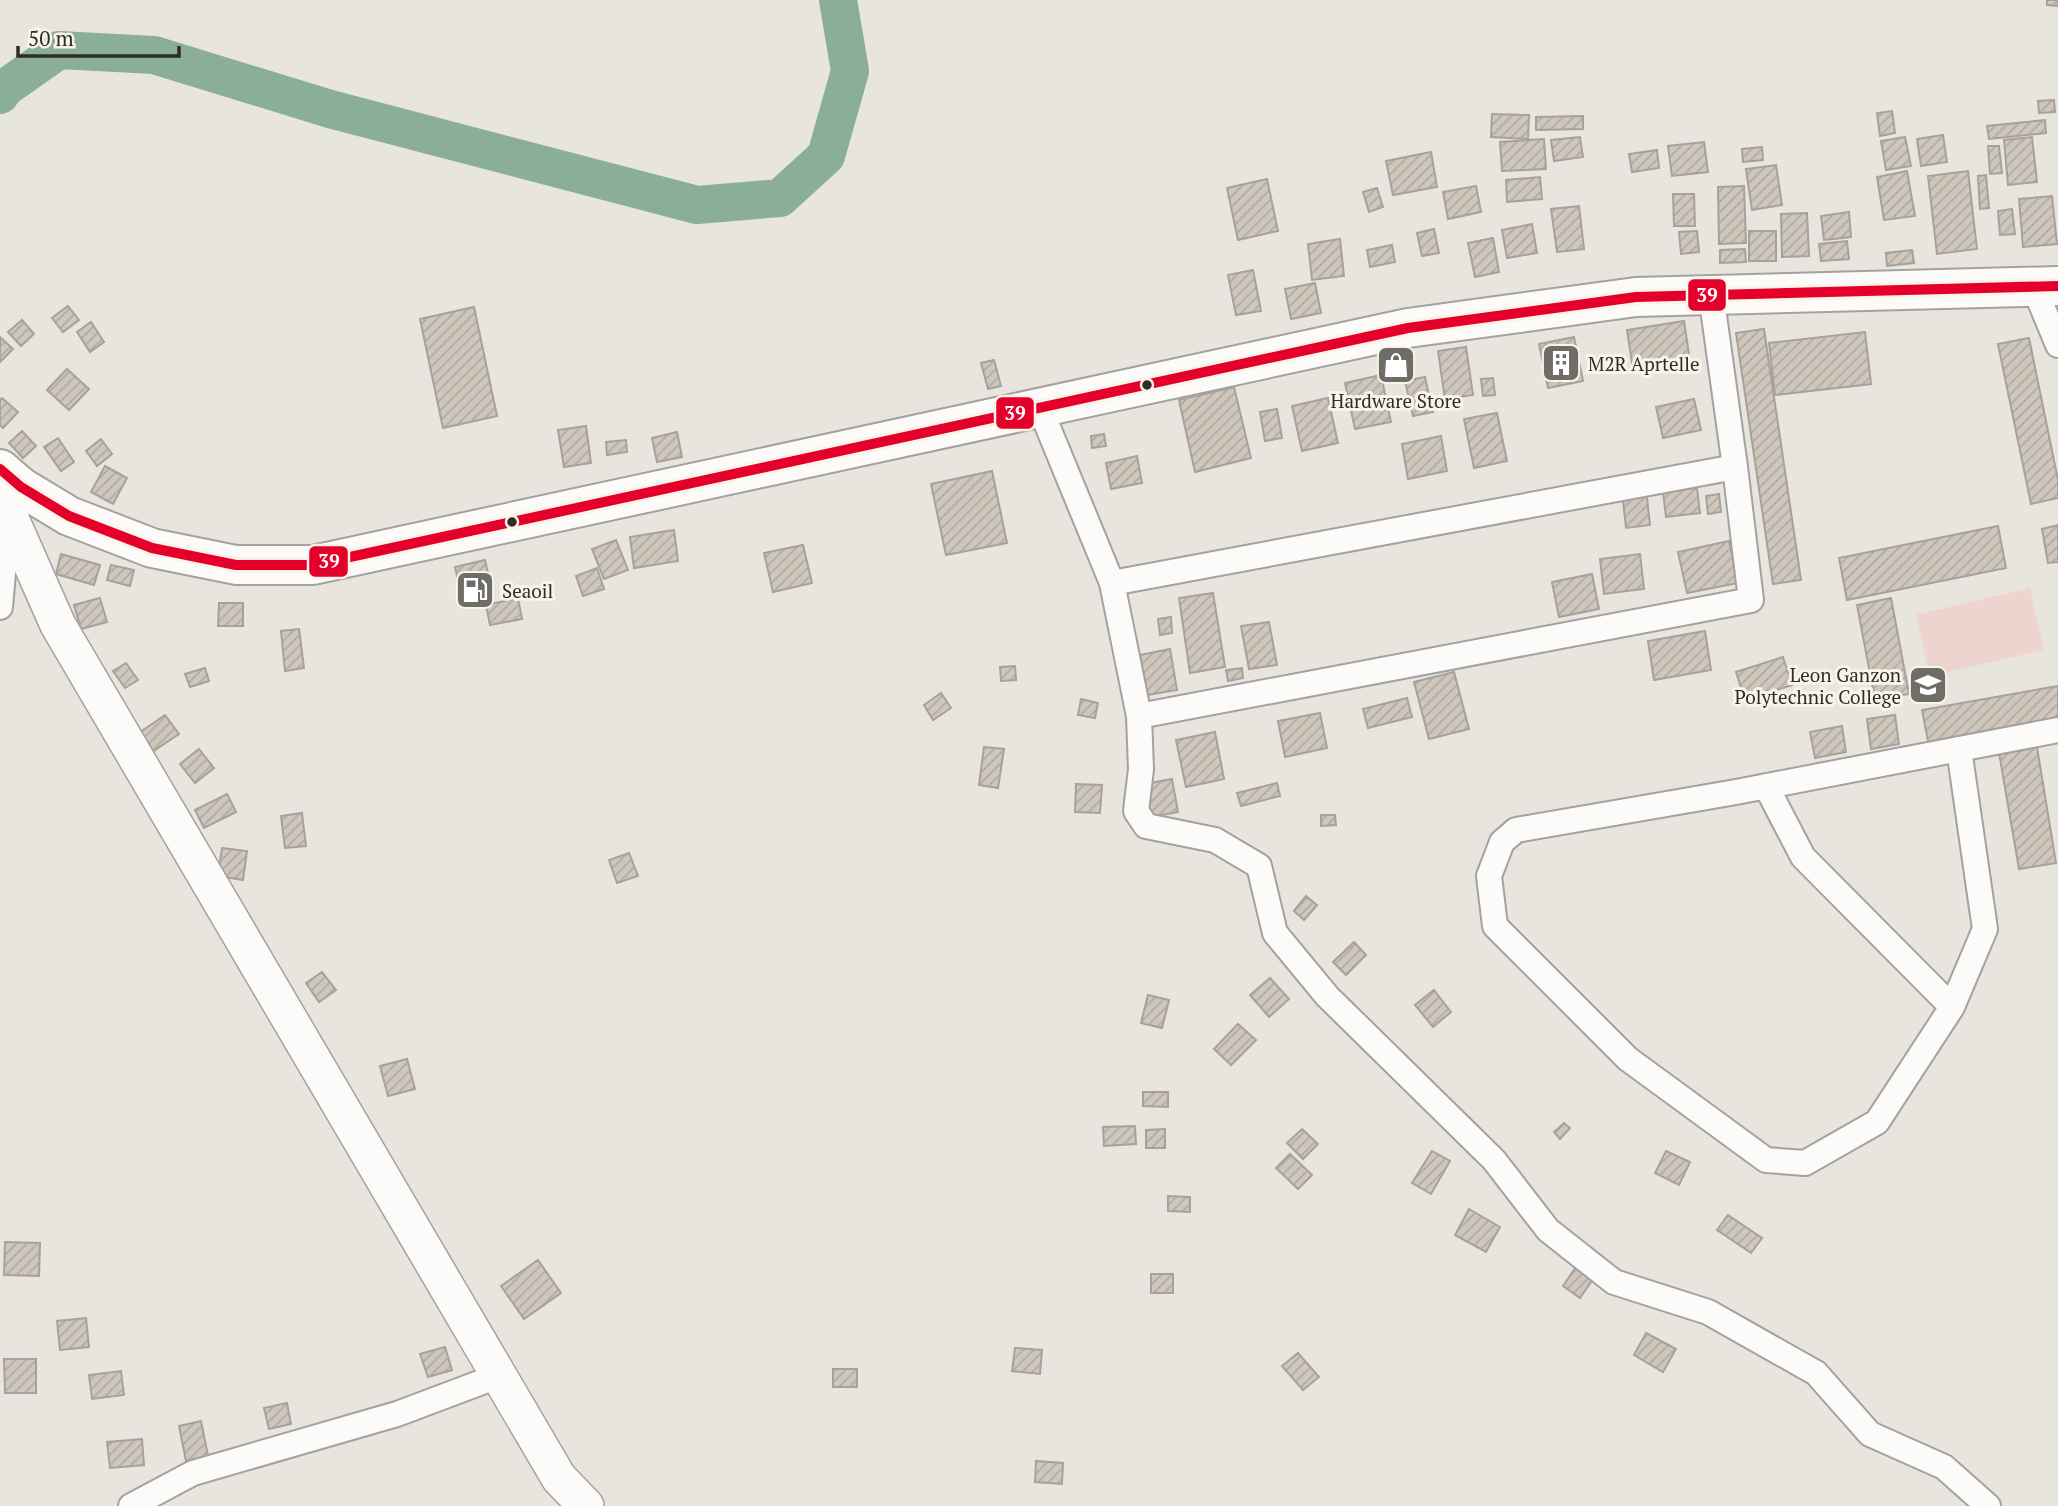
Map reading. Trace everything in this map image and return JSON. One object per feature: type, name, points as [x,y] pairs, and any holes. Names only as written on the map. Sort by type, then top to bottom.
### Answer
[{"type":"main road","points":[[10,490],[152,548],[236,565],[313,565],[1408,328],[1636,296],[2046,286]]},
{"type":"street","points":[[2046,286],[2058,345]]},
{"type":"street","points":[[1139,716],[1751,600],[1712,294]]},
{"type":"street","points":[[1040,408],[1112,583],[1139,716],[1141,769],[1136,811],[1146,826],[1215,841],[1259,866],[1275,933],[1327,996],[1494,1160],[1548,1230],[1614,1282],[1708,1311],[1816,1373],[1870,1434],[1944,1467],[1988,1506]]},
{"type":"street","points":[[1112,583],[1735,467]]},
{"type":"street","points":[[0,607],[10,490]]},
{"type":"street","points":[[10,490],[58,625],[559,1478],[586,1506]]},
{"type":"street","points":[[1959,749],[1985,929],[1952,1007],[1877,1122],[1805,1163],[1766,1160],[1628,1059],[1495,926],[1489,876],[1502,842],[1516,830],[2058,730]]},
{"type":"street","points":[[1766,786],[1804,857],[1952,1007]]},
{"type":"street","points":[[131,1506],[194,1473],[397,1414],[482,1382],[497,1372]]},
{"type":"shaded area","points":[[2030,588],[2044,650],[1930,676],[1916,615]]},
{"type":"building","points":[[2047,0],[2058,0],[2058,6],[2047,5]]},
{"type":"building","points":[[2054,100],[2055,112],[2039,113],[2038,101]]},
{"type":"building","points":[[1892,111],[1895,133],[1880,136],[1877,113]]},
{"type":"building","points":[[1492,114],[1529,115],[1528,139],[1491,137]]},
{"type":"building","points":[[1583,116],[1583,129],[1536,130],[1536,117]]},
{"type":"building","points":[[2045,120],[2046,133],[1989,139],[1987,126]]},
{"type":"building","points":[[1943,135],[1947,162],[1921,166],[1917,139]]},
{"type":"building","points":[[1580,137],[1583,157],[1554,161],[1551,140]]},
{"type":"building","points":[[1905,137],[1911,166],[1886,170],[1881,141]]},
{"type":"building","points":[[2032,137],[2037,182],[2008,185],[2004,140]]},
{"type":"building","points":[[1544,139],[1546,169],[1502,171],[1500,142]]},
{"type":"building","points":[[1704,142],[1708,172],[1672,176],[1668,146]]},
{"type":"building","points":[[1988,146],[1999,146],[2002,173],[1990,174]]},
{"type":"building","points":[[1762,147],[1763,160],[1743,162],[1742,149]]},
{"type":"building","points":[[1657,150],[1659,168],[1632,172],[1629,154]]},
{"type":"building","points":[[1431,152],[1437,187],[1393,195],[1386,161]]},
{"type":"building","points":[[1776,165],[1782,205],[1752,210],[1746,169]]},
{"type":"building","points":[[1907,171],[1915,216],[1884,220],[1877,177]]},
{"type":"building","points":[[1968,171],[1977,249],[1937,254],[1928,176]]},
{"type":"building","points":[[1986,175],[1989,208],[1980,209],[1978,176]]},
{"type":"building","points":[[1540,177],[1542,199],[1507,202],[1506,180]]},
{"type":"building","points":[[1267,179],[1278,231],[1238,240],[1227,188]]},
{"type":"building","points":[[1476,186],[1481,212],[1448,219],[1443,192]]},
{"type":"building","points":[[1744,186],[1746,243],[1719,244],[1718,187]]},
{"type":"building","points":[[1377,188],[1383,207],[1369,212],[1363,192]]},
{"type":"building","points":[[1673,194],[1694,194],[1695,226],[1674,226]]},
{"type":"building","points":[[2052,196],[2057,244],[2023,247],[2019,199]]},
{"type":"building","points":[[1579,206],[1584,249],[1557,252],[1551,209]]},
{"type":"building","points":[[2012,209],[2015,234],[2000,235],[1998,211]]},
{"type":"building","points":[[1849,212],[1851,237],[1824,240],[1821,216]]},
{"type":"building","points":[[1807,213],[1809,256],[1782,257],[1781,214]]},
{"type":"building","points":[[1532,224],[1537,253],[1507,258],[1502,230]]},
{"type":"building","points":[[1434,229],[1439,253],[1422,256],[1417,233]]},
{"type":"building","points":[[1697,231],[1699,252],[1681,254],[1679,232]]},
{"type":"building","points":[[1749,231],[1776,231],[1776,261],[1749,261]]},
{"type":"building","points":[[1493,238],[1499,272],[1475,277],[1468,243]]},
{"type":"building","points":[[1340,239],[1344,276],[1312,280],[1308,244]]},
{"type":"building","points":[[1847,241],[1849,259],[1821,261],[1819,244]]},
{"type":"building","points":[[1392,245],[1395,262],[1370,267],[1367,250]]},
{"type":"building","points":[[1745,249],[1746,262],[1720,263],[1720,250]]},
{"type":"building","points":[[1912,250],[1914,263],[1887,266],[1886,253]]},
{"type":"building","points":[[1253,270],[1261,311],[1236,315],[1228,275]]},
{"type":"building","points":[[1315,283],[1321,313],[1291,319],[1285,289]]},
{"type":"building","points":[[68,306],[79,320],[63,332],[52,318]]},
{"type":"building","points":[[474,307],[497,416],[443,428],[420,319]]},
{"type":"building","points":[[22,320],[34,334],[21,346],[8,332]]},
{"type":"building","points":[[1684,321],[1690,361],[1633,369],[1627,330]]},
{"type":"building","points":[[91,322],[104,342],[90,352],[77,332]]},
{"type":"building","points":[[1764,329],[1801,580],[1773,584],[1736,333]]},
{"type":"building","points":[[1865,332],[1871,384],[1775,395],[1769,343]]},
{"type":"building","points":[[0,337],[13,349],[0,362]]},
{"type":"building","name":"M2R Aprtelle","points":[[1574,337],[1583,381],[1548,388],[1539,344]]},
{"type":"building","points":[[2029,338],[2058,480],[2058,498],[2031,504],[1998,344]]},
{"type":"building","points":[[1466,347],[1473,395],[1445,399],[1438,351]]},
{"type":"building","points":[[994,360],[1001,386],[988,389],[981,363]]},
{"type":"building","points":[[67,369],[89,389],[69,410],[47,390]]},
{"type":"building","points":[[1381,375],[1391,422],[1355,429],[1345,383]]},
{"type":"building","points":[[1425,377],[1433,412],[1413,416],[1405,381]]},
{"type":"building","points":[[1493,378],[1495,395],[1483,396],[1481,379]]},
{"type":"building","points":[[1234,387],[1251,458],[1195,472],[1179,400]]},
{"type":"building","points":[[2,398],[18,412],[3,428],[0,425]]},
{"type":"building","points":[[1328,398],[1338,443],[1302,451],[1292,406]]},
{"type":"building","points":[[1694,399],[1701,430],[1663,438],[1656,407]]},
{"type":"building","points":[[1277,409],[1282,438],[1265,441],[1260,412]]},
{"type":"building","points":[[1497,413],[1507,461],[1474,468],[1464,419]]},
{"type":"building","points":[[586,426],[591,463],[564,467],[558,430]]},
{"type":"building","points":[[22,431],[36,446],[23,458],[9,443]]},
{"type":"building","points":[[677,432],[682,457],[657,462],[652,438]]},
{"type":"building","points":[[1104,434],[1106,446],[1092,448],[1091,436]]},
{"type":"building","points":[[1441,436],[1447,471],[1408,479],[1402,444]]},
{"type":"building","points":[[58,438],[74,462],[61,471],[44,447]]},
{"type":"building","points":[[101,439],[112,454],[97,466],[86,451]]},
{"type":"building","points":[[626,440],[627,452],[607,455],[606,442]]},
{"type":"building","points":[[1137,456],[1142,483],[1111,489],[1106,463]]},
{"type":"building","points":[[105,466],[127,478],[113,504],[91,492]]},
{"type":"building","points":[[992,471],[1007,543],[946,555],[931,484]]},
{"type":"building","points":[[1697,488],[1700,513],[1666,517],[1663,492]]},
{"type":"building","points":[[1646,489],[1650,525],[1626,528],[1622,492]]},
{"type":"building","points":[[1719,494],[1721,512],[1708,514],[1706,496]]},
{"type":"building","points":[[2058,525],[2058,562],[2048,563],[2042,529]]},
{"type":"building","points":[[1998,526],[2006,568],[1847,600],[1839,558]]},
{"type":"building","points":[[674,530],[678,561],[634,568],[630,537]]},
{"type":"building","points":[[616,540],[628,570],[604,579],[592,549]]},
{"type":"building","points":[[1729,541],[1738,583],[1687,593],[1678,552]]},
{"type":"building","points":[[803,545],[812,583],[773,592],[764,553]]},
{"type":"building","points":[[61,554],[100,565],[94,585],[56,574]]},
{"type":"building","points":[[1640,554],[1644,589],[1604,594],[1600,559]]},
{"type":"building","points":[[485,560],[490,582],[460,589],[455,567]]},
{"type":"building","points":[[111,565],[134,570],[130,586],[107,580]]},
{"type":"building","points":[[597,568],[604,589],[583,596],[576,576]]},
{"type":"building","points":[[1592,574],[1599,609],[1559,617],[1552,582]]},
{"type":"building","points":[[1213,593],[1225,667],[1190,673],[1179,598]]},
{"type":"building","points":[[100,598],[107,622],[81,629],[74,605]]},
{"type":"building","points":[[518,598],[522,619],[490,625],[486,605]]},
{"type":"building","points":[[1891,598],[1909,694],[1875,700],[1857,605]]},
{"type":"building","points":[[219,603],[243,603],[243,626],[218,626]]},
{"type":"building","points":[[1171,617],[1172,633],[1160,635],[1158,619]]},
{"type":"building","points":[[1269,622],[1277,665],[1249,669],[1241,626]]},
{"type":"building","points":[[299,629],[304,668],[285,671],[281,631]]},
{"type":"building","points":[[1705,631],[1711,670],[1654,680],[1648,641]]},
{"type":"building","points":[[1170,649],[1177,690],[1147,695],[1140,655]]},
{"type":"building","points":[[1783,657],[1792,685],[1745,700],[1736,672]]},
{"type":"building","points":[[126,663],[138,680],[125,688],[113,671]]},
{"type":"building","points":[[1015,666],[1016,680],[1001,681],[1000,667]]},
{"type":"building","points":[[205,668],[209,681],[190,687],[185,674]]},
{"type":"building","points":[[1242,668],[1243,678],[1228,681],[1226,670]]},
{"type":"building","points":[[1454,672],[1469,729],[1429,739],[1414,682]]},
{"type":"building","points":[[2058,686],[2058,724],[1929,746],[1922,710]]},
{"type":"building","points":[[941,693],[951,708],[933,720],[924,705]]},
{"type":"building","points":[[1407,698],[1412,717],[1368,728],[1363,709]]},
{"type":"building","points":[[1081,699],[1098,703],[1095,718],[1078,715]]},
{"type":"building","points":[[1320,713],[1327,748],[1285,757],[1278,721]]},
{"type":"building","points":[[165,715],[179,734],[146,756],[133,737]]},
{"type":"building","points":[[1895,715],[1899,744],[1871,749],[1867,719]]},
{"type":"building","points":[[1842,726],[1846,752],[1815,758],[1810,732]]},
{"type":"building","points":[[1215,732],[1224,779],[1186,787],[1176,740]]},
{"type":"building","points":[[2036,741],[2056,863],[2019,869],[1998,747]]},
{"type":"building","points":[[984,747],[1004,749],[998,788],[979,785]]},
{"type":"building","points":[[199,749],[214,768],[195,783],[180,764]]},
{"type":"building","points":[[1172,779],[1178,812],[1147,818],[1140,785]]},
{"type":"building","points":[[1277,783],[1280,796],[1241,806],[1237,793]]},
{"type":"building","points":[[1076,784],[1102,785],[1100,813],[1075,812]]},
{"type":"building","points":[[227,794],[236,812],[204,828],[195,810]]},
{"type":"building","points":[[302,813],[306,846],[285,848],[281,816]]},
{"type":"building","points":[[1321,815],[1335,815],[1336,825],[1321,826]]},
{"type":"building","points":[[222,848],[247,851],[243,880],[218,876]]},
{"type":"building","points":[[629,853],[638,876],[617,883],[609,860]]},
{"type":"building","points":[[1306,896],[1317,905],[1304,920],[1294,911]]},
{"type":"building","points":[[1354,942],[1366,955],[1346,975],[1333,962]]},
{"type":"building","points":[[322,972],[336,990],[319,1002],[306,983]]},
{"type":"building","points":[[1270,978],[1289,999],[1269,1017],[1250,995]]},
{"type":"building","points":[[1434,990],[1451,1012],[1433,1027],[1415,1005]]},
{"type":"building","points":[[1148,995],[1169,1000],[1162,1028],[1141,1023]]},
{"type":"building","points":[[1238,1024],[1256,1040],[1231,1065],[1214,1049]]},
{"type":"building","points":[[407,1059],[415,1089],[388,1096],[380,1066]]},
{"type":"building","points":[[1143,1092],[1168,1092],[1168,1107],[1143,1106]]},
{"type":"building","points":[[1564,1123],[1570,1128],[1560,1139],[1554,1132]]},
{"type":"building","points":[[1135,1126],[1136,1144],[1104,1146],[1103,1127]]},
{"type":"building","points":[[1165,1129],[1165,1148],[1146,1148],[1146,1130]]},
{"type":"building","points":[[1302,1129],[1318,1144],[1303,1159],[1287,1143]]},
{"type":"building","points":[[1432,1151],[1450,1161],[1431,1194],[1412,1183]]},
{"type":"building","points":[[1666,1151],[1690,1162],[1679,1185],[1655,1173]]},
{"type":"building","points":[[1290,1154],[1312,1175],[1298,1189],[1276,1168]]},
{"type":"building","points":[[1168,1196],[1190,1197],[1190,1212],[1168,1211]]},
{"type":"building","points":[[1469,1209],[1500,1227],[1486,1252],[1455,1235]]},
{"type":"building","points":[[1728,1215],[1762,1238],[1751,1253],[1717,1230]]},
{"type":"building","points":[[5,1242],[40,1243],[39,1276],[4,1275]]},
{"type":"building","points":[[538,1260],[561,1293],[524,1319],[501,1286]]},
{"type":"building","points":[[1576,1267],[1593,1279],[1580,1298],[1563,1286]]},
{"type":"building","points":[[1151,1274],[1173,1274],[1173,1293],[1151,1293]]},
{"type":"building","points":[[86,1318],[89,1347],[60,1350],[57,1321]]},
{"type":"building","points":[[1646,1333],[1676,1349],[1663,1372],[1634,1355]]},
{"type":"building","points":[[445,1347],[452,1370],[428,1377],[420,1354]]},
{"type":"building","points":[[1015,1348],[1042,1350],[1040,1374],[1012,1371]]},
{"type":"building","points":[[1298,1353],[1319,1377],[1303,1390],[1282,1366]]},
{"type":"building","points":[[4,1359],[36,1359],[36,1393],[5,1393]]},
{"type":"building","points":[[833,1369],[857,1369],[857,1387],[833,1387]]},
{"type":"building","points":[[121,1371],[124,1395],[92,1399],[89,1375]]},
{"type":"building","points":[[287,1403],[291,1424],[269,1429],[264,1408]]},
{"type":"building","points":[[201,1421],[208,1456],[186,1461],[179,1426]]},
{"type":"building","points":[[142,1439],[144,1465],[110,1468],[107,1442]]},
{"type":"building","points":[[1036,1461],[1063,1463],[1062,1484],[1035,1482]]},
{"type":"waterway","points":[[0,95],[5,88],[59,50],[154,55],[330,109],[697,205],[780,198],[826,156],[850,71],[838,0]]},
{"type":"transit line","name":"39","points":[[0,469],[21,487],[69,516],[152,548],[236,565],[313,565],[1408,328],[1636,297],[2058,286]]},
{"type":"place","name":"M2R Aprtelle","points":[[1561,363]]},
{"type":"place","name":"Hardware Store","points":[[1396,365]]},
{"type":"place","name":"Seaoil","points":[[475,590]]},
{"type":"place","name":"Leon Ganzon Polytechnic College","points":[[1928,685]]}]
